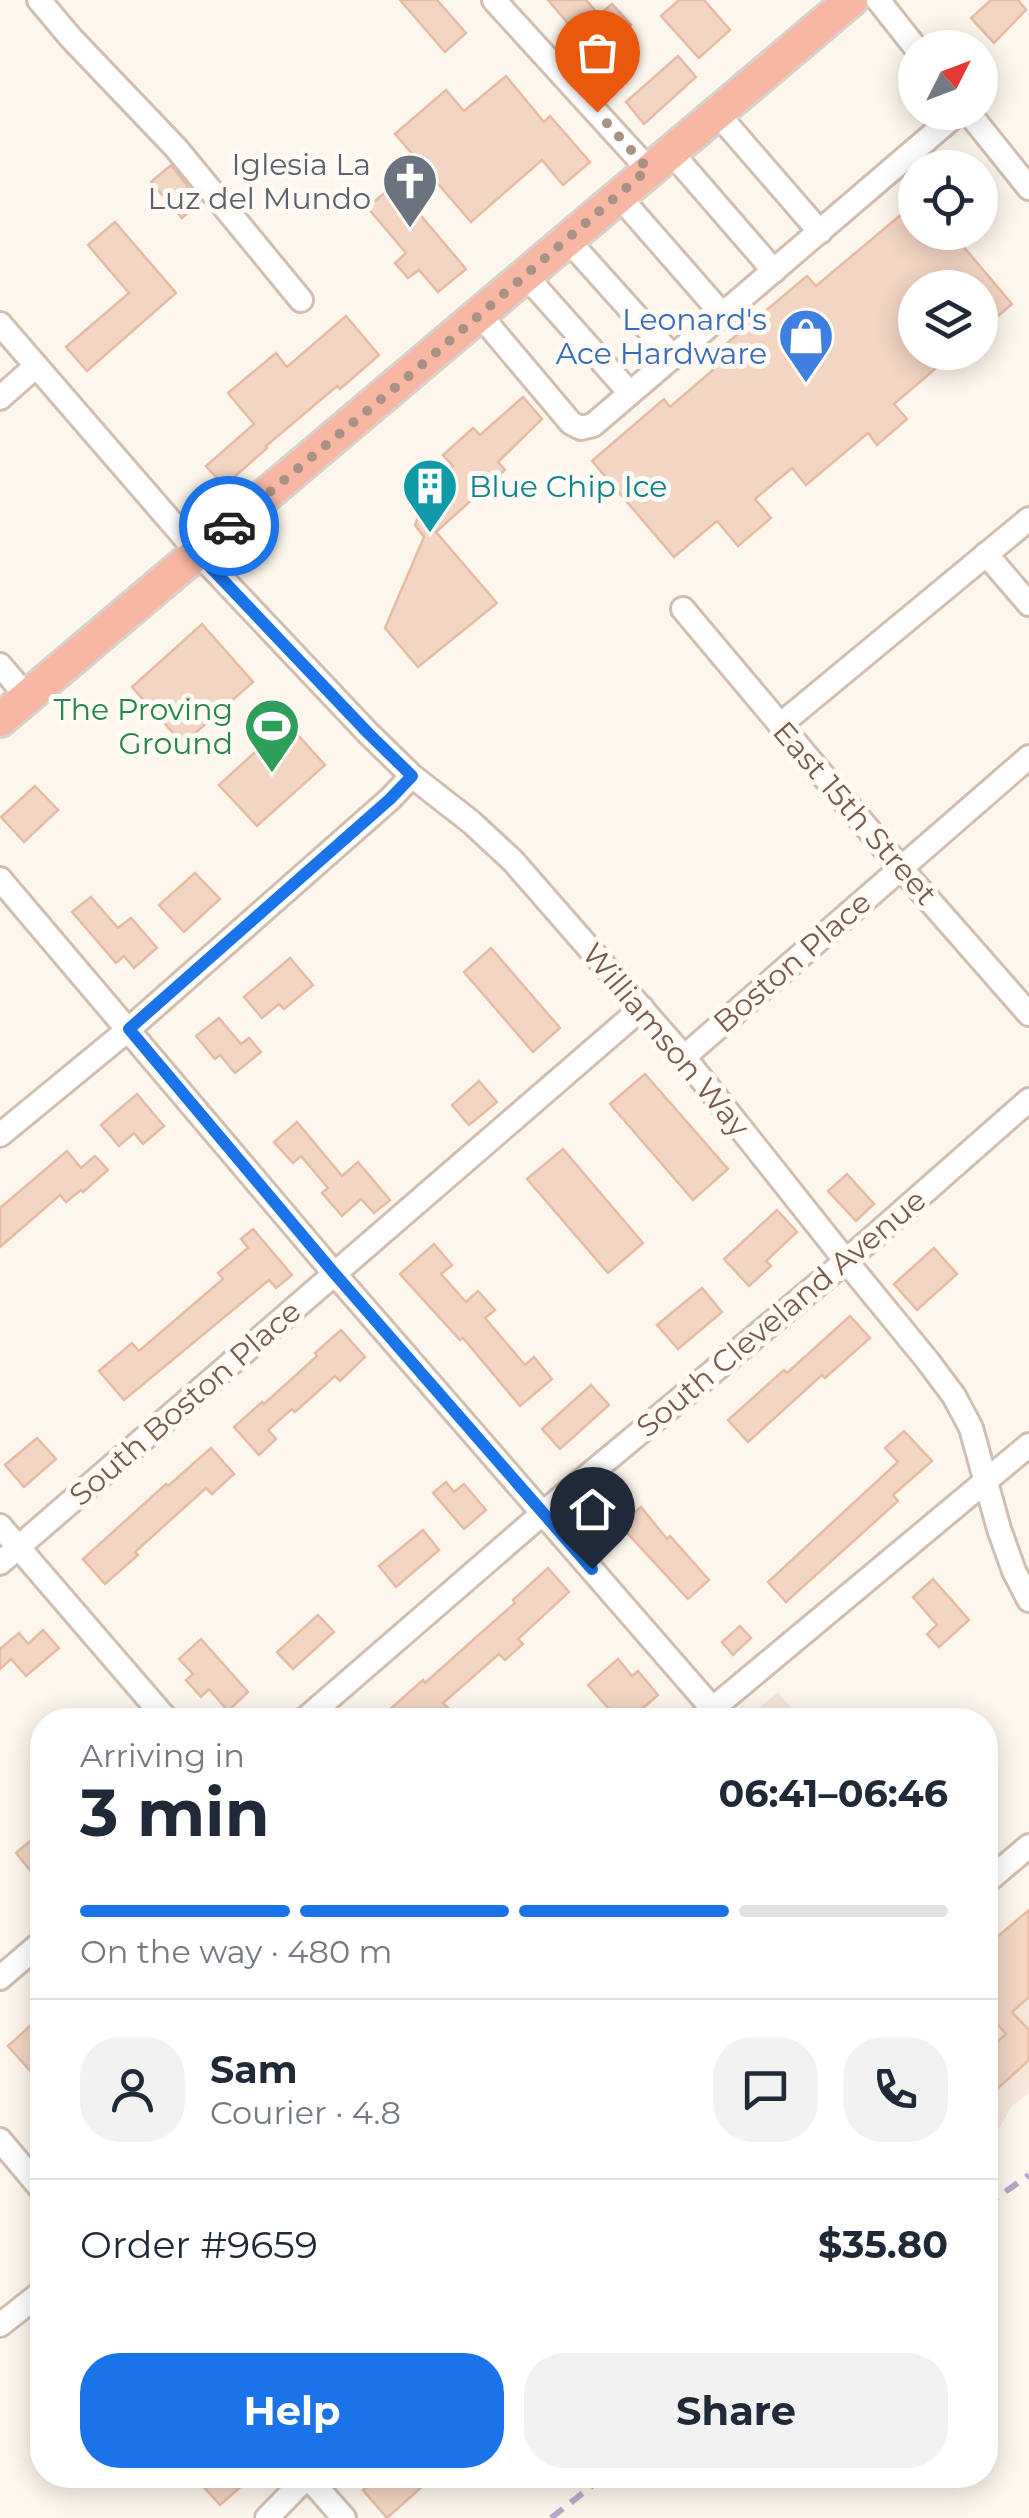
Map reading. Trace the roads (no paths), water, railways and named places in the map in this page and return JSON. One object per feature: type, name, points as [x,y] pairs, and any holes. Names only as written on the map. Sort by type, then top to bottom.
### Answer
[{"type":"highway","points":[[0,720],[852,0]]},
{"type":"street","points":[[38,0],[176,148],[301,300]]},
{"type":"street","points":[[494,0],[774,271]]},
{"type":"street","points":[[878,0],[902,30]]},
{"type":"street","points":[[716,112],[820,232]]},
{"type":"street","points":[[480,315],[576,427],[593,425],[938,130]]},
{"type":"street","points":[[982,130],[1029,188]]},
{"type":"street","points":[[618,195],[722,314]]},
{"type":"street","points":[[567,239],[672,357]]},
{"type":"street","points":[[525,275],[630,393]]},
{"type":"street","name":"Williamson Way","points":[[0,324],[198,554],[412,776],[513,861],[684,1057],[954,1396],[971,1428],[999,1529],[1029,1600]]},
{"type":"street","points":[[0,398],[35,367]]},
{"type":"street","points":[[780,725],[1029,519]]},
{"type":"street","points":[[986,554],[1029,604]]},
{"type":"street","name":"East 15th Street","points":[[684,609],[1029,1014]]},
{"type":"street","points":[[0,665],[27,698]]},
{"type":"street","points":[[900,867],[1029,757]]},
{"type":"street","points":[[0,1135],[129,1029],[412,776]]},
{"type":"street","name":"Boston Place","points":[[684,1057],[900,867]]},
{"type":"street","points":[[0,879],[543,1513],[700,1708]]},
{"type":"street","name":"South Boston Place","points":[[9,1555],[642,1008]]},
{"type":"street","name":"South Cleveland Avenue","points":[[318,1708],[543,1513],[846,1262],[1029,1100]]},
{"type":"street","points":[[712,1708],[1029,1445]]},
{"type":"street","points":[[0,1526],[9,1555],[156,1708]]},
{"type":"street","points":[[998,1872],[1029,1846]]},
{"type":"street","points":[[0,1978],[30,1952]]},
{"type":"street","points":[[0,2140],[30,2176]]},
{"type":"street","points":[[0,2325],[30,2301]]},
{"type":"street","points":[[266,2518],[295,2488]]},
{"type":"street","points":[[318,2488],[344,2518]]},
{"type":"railway","points":[[998,2197],[1029,2175]]},
{"type":"railway","points":[[551,2518],[589,2488]]},
{"type":"place","name":"Iglesia La Luz del Mundo","points":[[410,230]]},
{"type":"place","name":"Leonard's Ace Hardware","points":[[806,385]]},
{"type":"place","name":"Blue Chip Ice","points":[[430,535]]},
{"type":"place","name":"The Proving Ground","points":[[272,775]]}]
